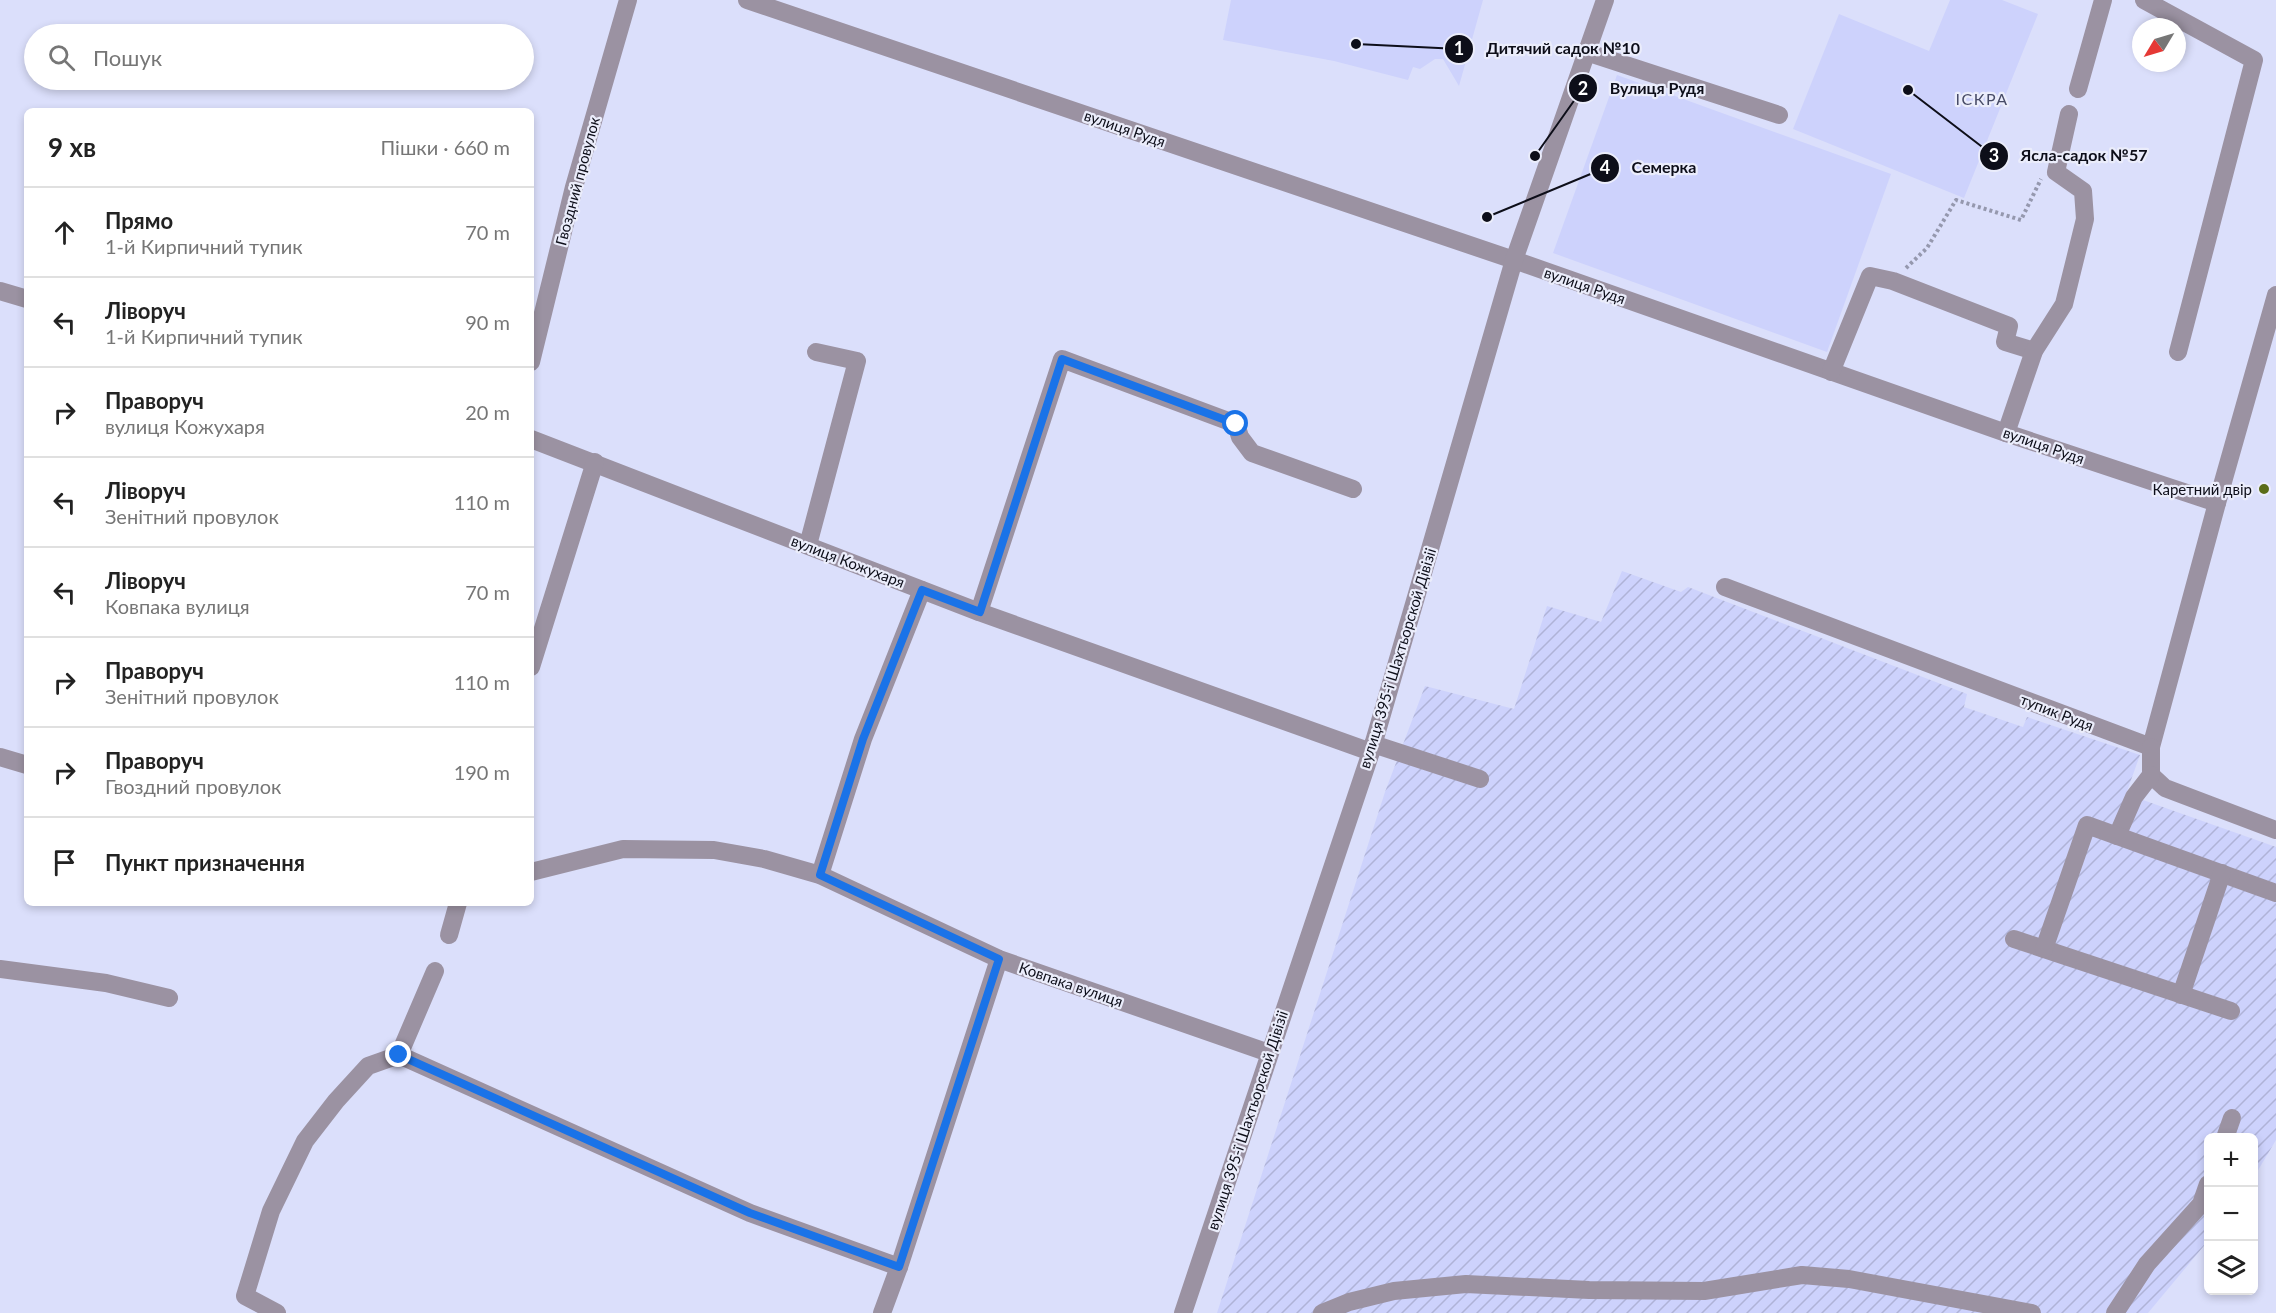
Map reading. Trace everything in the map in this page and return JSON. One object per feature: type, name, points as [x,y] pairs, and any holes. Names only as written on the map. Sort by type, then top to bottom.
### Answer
[{"type":"street","name":"Гвоздний провулок","points":[[534,350],[574,187],[628,0]]},
{"type":"street","name":"вулиця Рудя","points":[[747,0],[1514,260],[2007,433],[2217,503]]},
{"type":"street","name":"вулиця 395-ї Шахтьорской Дівізіі","points":[[1183,1313],[1372,748],[1514,260],[1605,0]]},
{"type":"street","points":[[2078,89],[2103,0]]},
{"type":"street","points":[[2144,0],[2254,60],[2178,352]]},
{"type":"street","points":[[1586,52],[1779,115]]},
{"type":"street","points":[[2007,433],[2034,351],[2064,304],[2085,219],[2083,190],[2056,172],[2069,114]]},
{"type":"street","points":[[1831,372],[1870,276],[1893,282],[2009,326],[2005,342],[2034,351]]},
{"type":"street","points":[[0,291],[24,298]]},
{"type":"street","points":[[2117,836],[2134,797],[2151,775],[2151,747],[2276,295]]},
{"type":"street","points":[[808,545],[858,361],[816,352]]},
{"type":"street","points":[[980,612],[1062,359],[1236,424],[1240,437],[1252,453],[1353,489]]},
{"type":"street","name":"вулиця Кожухаря","points":[[534,440],[980,612],[1372,748],[1480,779]]},
{"type":"street","points":[[534,657],[595,462]]},
{"type":"street","name":"тупик Рудя","points":[[1725,587],[2151,747]]},
{"type":"street","points":[[820,875],[863,739],[922,590]]},
{"type":"street","points":[[0,757],[24,764]]},
{"type":"street","points":[[2151,775],[2165,788],[2276,830]]},
{"type":"street","points":[[2044,949],[2087,825],[2276,893]]},
{"type":"street","name":"Ковпака вулиця","points":[[534,872],[622,849],[714,850],[764,859],[820,875],[999,959],[1269,1053]]},
{"type":"street","points":[[2181,995],[2222,873]]},
{"type":"street","points":[[449,935],[457,906]]},
{"type":"street","points":[[2014,939],[2231,1011]]},
{"type":"street","points":[[882,1313],[999,959]]},
{"type":"street","points":[[0,969],[106,983],[170,998]]},
{"type":"street","points":[[399,1055],[435,971]]},
{"type":"street","points":[[277,1313],[245,1296],[271,1211],[305,1141],[336,1101],[368,1066],[399,1055],[750,1213],[899,1267]]},
{"type":"street","points":[[2226,1133],[2232,1118]]},
{"type":"street","points":[[2115,1313],[2147,1264],[2201,1204],[2207,1187]]},
{"type":"street","points":[[1322,1313],[1349,1302],[1394,1291],[1466,1284],[1589,1290],[1704,1292],[1802,1275],[1850,1279],[2032,1313]]},
{"type":"path","points":[[1893,282],[1927,248],[1956,200],[2021,220],[2042,176],[2056,172]]},
{"type":"shaded area","points":[[1231,0],[1483,0],[1459,86],[1443,59],[1435,59],[1420,69],[1413,67],[1408,80],[1334,61],[1223,40]]},
{"type":"shaded area","points":[[1950,0],[2002,0],[2038,14],[1964,198],[1793,129],[1839,14],[1929,51]]},
{"type":"shaded area","points":[[1617,75],[1891,174],[1827,352],[1553,253]]},
{"type":"shaded area","points":[[1622,571],[1681,592],[1688,587],[1967,694],[1964,707],[2023,727],[2027,717],[2140,755],[2126,794],[2276,847],[2276,1140],[2258,1170],[2258,1133],[2204,1133],[2204,1246],[2148,1313],[1217,1313],[1385,792],[1425,686],[1514,709],[1547,606],[1601,622]]},
{"type":"place","name":"Дитячий садок №10","points":[[1356,44]]},
{"type":"place","name":"Ясла-садок №57","points":[[1908,90]]},
{"type":"place","name":"Вулиця Рудя","points":[[1535,156]]},
{"type":"place","name":"Семерка","points":[[1487,217]]},
{"type":"place","name":"Каретний двір","points":[[2264,489]]},
{"type":"district","name":"ІСКРА","points":[[1982,98]]},
{"type":"route","points":[[399,1055],[750,1213],[899,1267],[999,959],[820,875],[863,739],[896,655],[922,590],[980,612],[1062,359],[1236,424]]}]
